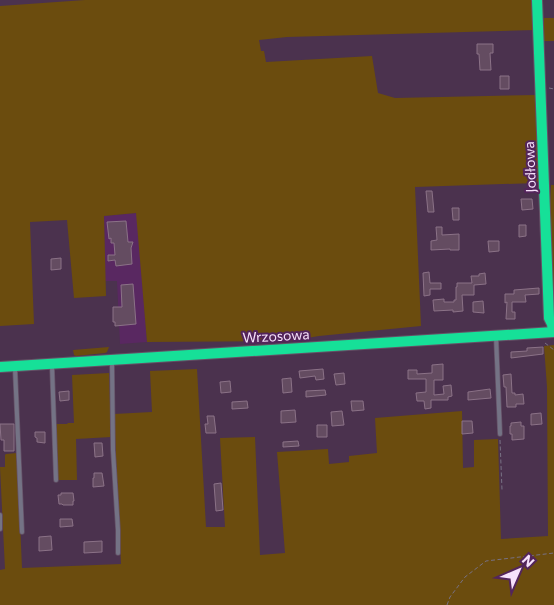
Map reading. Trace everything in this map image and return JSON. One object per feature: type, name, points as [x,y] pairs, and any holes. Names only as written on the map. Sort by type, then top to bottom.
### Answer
[{"type":"main road","name":"Jodłowa","points":[[537,0],[550,318],[554,332]]},
{"type":"main road","name":"Wrzosowa","points":[[0,366],[554,332]]},
{"type":"lane","points":[[496,336],[500,434]]},
{"type":"lane","points":[[111,360],[118,554]]},
{"type":"lane","points":[[52,363],[56,480]]},
{"type":"lane","points":[[15,366],[22,532]]},
{"type":"lane","points":[[0,515],[0,529]]},
{"type":"path","points":[[545,343],[554,350]]},
{"type":"path","points":[[500,434],[502,490]]},
{"type":"path","points":[[447,605],[450,597],[465,577],[486,561],[554,554]]},
{"type":"shaded area","points":[[85,0],[533,0],[535,30],[287,37],[259,40],[266,62],[372,56],[378,93],[395,98],[536,95],[540,181],[536,183],[415,187],[421,326],[319,336],[289,341],[147,342],[136,213],[104,216],[106,296],[74,298],[67,220],[30,222],[34,324],[0,326],[0,6]]},
{"type":"shaded area","points":[[544,18],[554,18],[554,41],[544,41]]},
{"type":"shaded area","points":[[551,185],[554,185],[554,308],[552,295]]},
{"type":"shaded area","points":[[137,213],[147,342],[120,344],[117,281],[105,281],[104,216]]},
{"type":"shaded area","points":[[554,345],[554,605],[0,605],[0,570],[5,569],[0,467],[5,467],[6,454],[17,453],[22,568],[121,564],[114,414],[152,412],[150,371],[197,369],[206,527],[225,527],[220,438],[255,437],[260,555],[285,553],[277,452],[328,449],[329,464],[349,462],[349,456],[377,453],[375,418],[462,411],[463,468],[474,467],[474,440],[498,439],[501,539],[548,536],[547,387],[544,346]]},
{"type":"shaded area","points":[[109,347],[105,353],[76,356],[73,350]]},
{"type":"shaded area","points":[[109,373],[111,437],[76,439],[77,480],[58,480],[55,424],[74,423],[72,375]]},
{"type":"building","points":[[477,44],[493,44],[493,53],[490,53],[491,70],[480,70]]},
{"type":"building","points":[[500,76],[509,76],[509,89],[500,89]]},
{"type":"building","points":[[426,191],[432,191],[434,212],[428,212]]},
{"type":"building","points":[[521,199],[532,199],[533,209],[522,210]]},
{"type":"building","points":[[452,208],[459,208],[459,220],[453,220]]},
{"type":"building","points":[[126,221],[128,242],[133,242],[131,248],[132,264],[116,266],[115,260],[108,261],[108,255],[115,255],[114,243],[111,243],[111,238],[109,239],[107,222]]},
{"type":"building","points":[[519,225],[526,225],[526,236],[519,237]]},
{"type":"building","points":[[436,227],[442,227],[442,235],[459,234],[459,250],[431,250],[431,241],[437,240]]},
{"type":"building","points":[[488,241],[499,241],[499,251],[489,252]]},
{"type":"building","points":[[61,258],[61,269],[51,270],[51,259]]},
{"type":"building","points":[[429,272],[430,283],[441,283],[441,289],[430,289],[430,295],[424,296],[423,273]]},
{"type":"building","points":[[485,273],[486,284],[474,285],[474,295],[462,295],[463,311],[434,311],[433,300],[444,299],[444,302],[454,302],[456,300],[457,283],[472,283],[471,276],[479,276],[479,274]]},
{"type":"building","points":[[133,284],[136,324],[115,326],[115,322],[113,322],[113,307],[122,307],[121,285]]},
{"type":"building","points":[[539,288],[539,294],[525,295],[526,302],[512,302],[512,312],[515,312],[515,319],[506,319],[507,302],[505,303],[505,294],[514,294],[514,290]]},
{"type":"building","points":[[483,301],[484,313],[473,312],[473,302]]},
{"type":"building","points":[[543,347],[543,354],[511,358],[511,352]]},
{"type":"building","points":[[443,364],[443,380],[434,380],[434,395],[444,394],[443,386],[451,385],[452,396],[448,397],[448,400],[431,400],[431,408],[425,409],[424,401],[417,401],[416,393],[426,392],[426,379],[408,379],[408,370],[417,370],[417,374],[432,373],[432,365]]},
{"type":"building","points":[[323,369],[324,379],[316,380],[315,376],[300,378],[299,371]]},
{"type":"building","points":[[344,373],[345,384],[336,385],[334,374]]},
{"type":"building","points":[[511,374],[512,393],[515,393],[515,395],[523,394],[524,404],[516,404],[516,407],[507,407],[503,375]]},
{"type":"building","points":[[291,378],[292,392],[283,393],[282,379]]},
{"type":"building","points":[[230,381],[231,392],[221,393],[220,382]]},
{"type":"building","points":[[490,389],[491,398],[468,400],[468,392]]},
{"type":"building","points":[[325,390],[326,395],[306,397],[306,391]]},
{"type":"building","points":[[69,391],[69,400],[60,401],[59,392]]},
{"type":"building","points":[[247,401],[248,408],[232,409],[232,402]]},
{"type":"building","points":[[351,401],[363,401],[364,410],[352,411]]},
{"type":"building","points":[[295,410],[296,422],[281,423],[281,411]]},
{"type":"building","points":[[342,411],[344,425],[332,426],[331,412]]},
{"type":"building","points":[[541,413],[542,424],[531,425],[531,414]]},
{"type":"building","points":[[207,416],[214,416],[216,433],[206,433],[205,424],[208,424]]},
{"type":"building","points":[[462,421],[472,421],[473,433],[462,434]]},
{"type":"building","points":[[521,422],[521,426],[524,426],[524,439],[512,440],[512,434],[510,434],[511,423]]},
{"type":"building","points":[[0,424],[14,424],[14,451],[4,451],[4,440],[1,440]]},
{"type":"building","points":[[317,425],[327,425],[327,437],[317,437]]},
{"type":"building","points":[[35,432],[45,432],[45,443],[37,442]]},
{"type":"building","points":[[298,441],[299,446],[283,447],[283,442]]},
{"type":"building","points":[[94,443],[102,443],[103,456],[95,457]]},
{"type":"building","points":[[94,473],[102,473],[104,486],[93,487]]},
{"type":"building","points":[[221,483],[223,510],[216,511],[214,484]]},
{"type":"building","points":[[61,493],[73,493],[73,505],[59,504],[58,495],[61,495]]},
{"type":"building","points":[[60,519],[72,519],[73,526],[60,527]]},
{"type":"building","points":[[51,536],[52,550],[39,551],[39,537]]},
{"type":"building","points":[[102,541],[102,552],[84,553],[84,542]]},
{"type":"traffic: fast","points":[[537,0],[549,318],[553,332]]},
{"type":"traffic: fast","points":[[0,367],[554,332]]}]
